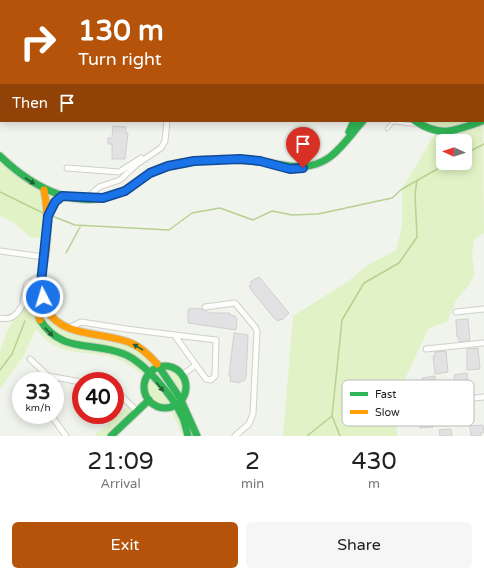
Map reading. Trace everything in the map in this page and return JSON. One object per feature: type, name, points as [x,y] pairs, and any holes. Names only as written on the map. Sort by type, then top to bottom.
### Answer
[{"type":"street","points":[[67,168],[119,172],[138,159],[154,154],[162,148],[165,141],[167,122]]},
{"type":"street","points":[[346,140],[354,122]]},
{"type":"street","points":[[0,156],[14,170],[44,190],[62,196],[103,198],[125,191],[150,173],[168,166],[194,161],[240,159],[260,161],[290,169],[303,168],[326,160],[362,122]]},
{"type":"street","points":[[417,123],[430,130],[442,133],[459,130],[480,122]]},
{"type":"street","points":[[87,198],[99,187],[120,180],[146,157]]},
{"type":"street","points":[[44,190],[48,204],[48,216],[41,283],[36,310],[40,321],[50,334],[64,343],[125,354],[137,362],[149,373],[175,405],[181,415],[188,436]]},
{"type":"street","points":[[48,216],[55,202],[62,196]]},
{"type":"street","points":[[0,250],[44,257]]},
{"type":"street","points":[[22,306],[27,284],[42,275]]},
{"type":"street","points":[[0,318],[7,319],[15,316],[30,293],[41,283]]},
{"type":"street","points":[[41,283],[47,310],[56,321],[70,328],[132,344],[149,355],[188,409],[197,436]]},
{"type":"street","points":[[205,307],[235,303],[257,331],[253,414],[249,424],[235,436]]},
{"type":"street","points":[[456,312],[484,309]]},
{"type":"street","points":[[70,328],[81,322],[175,336],[216,340],[215,376],[211,380],[206,379],[175,336]]},
{"type":"street","points":[[426,349],[484,343]]},
{"type":"street","points":[[30,359],[42,372]]},
{"type":"street","points":[[182,375],[196,365]]},
{"type":"street","points":[[169,366],[182,375],[186,390],[182,399],[175,405],[166,408],[156,406],[149,400],[145,386],[146,378],[149,373],[159,367],[169,366]]},
{"type":"street","points":[[474,398],[484,397]]},
{"type":"street","points":[[124,399],[138,412]]},
{"type":"street","points":[[111,436],[149,400]]},
{"type":"street","points":[[57,424],[66,436]]},
{"type":"lane","points":[[387,128],[393,122],[417,123]]},
{"type":"green space","points":[[417,122],[483,122],[484,233],[474,240],[472,256],[475,274],[469,285],[456,300],[447,322],[429,328],[404,380],[342,380],[342,426],[397,426],[397,436],[283,436],[293,316],[347,282],[368,265],[396,250],[402,226],[402,189],[436,132]]},
{"type":"green space","points":[[0,156],[14,170],[62,196],[49,217],[46,239],[30,237],[13,222],[0,216]]},
{"type":"green space","points":[[43,297],[56,321],[132,344],[159,367],[173,368],[178,371],[182,375],[185,386],[182,400],[197,436],[183,436],[169,407],[158,406],[149,399],[145,390],[146,378],[126,363],[102,355],[67,350],[56,346],[46,340],[36,329],[24,355],[0,389],[0,352],[8,330],[20,309],[31,298],[35,309]]},
{"type":"green space","points":[[130,405],[138,412],[111,436],[94,436],[108,424],[124,424],[124,410]]},
{"type":"building","points":[[113,126],[126,127],[126,133],[128,133],[125,159],[112,159],[112,144],[108,144],[108,138],[112,138]]},
{"type":"building","points":[[259,277],[289,313],[282,320],[281,319],[278,321],[274,318],[249,286],[252,284],[250,282]]},
{"type":"building","points":[[190,308],[202,309],[210,313],[230,313],[230,315],[237,318],[236,330],[188,323],[188,310]]},
{"type":"building","points":[[468,319],[470,340],[459,342],[459,337],[457,337],[456,320]]},
{"type":"building","points":[[234,333],[248,335],[246,377],[244,381],[240,381],[240,383],[230,381],[231,376],[229,376]]},
{"type":"building","points":[[478,348],[480,369],[467,370],[467,349]]},
{"type":"building","points":[[446,351],[448,372],[435,374],[433,356],[435,356],[435,352]]},
{"type":"building","points":[[467,373],[467,380],[454,380],[454,375]]},
{"type":"building","points":[[435,376],[435,380],[422,380],[422,378]]},
{"type":"building","points":[[483,425],[484,433],[480,433],[481,436],[471,436],[470,426]]},
{"type":"building","points":[[420,426],[433,426],[433,427],[420,428]]},
{"type":"building","points":[[451,429],[452,436],[440,436],[439,430]]},
{"type":"waterway","points":[[472,150],[484,144]]},
{"type":"waterway","points":[[52,216],[75,225],[169,230],[192,213],[220,208],[253,220],[272,211],[292,215],[318,214],[392,198],[402,189],[436,170]]},
{"type":"waterway","points":[[340,436],[332,416],[342,320],[364,283],[399,263],[417,237],[415,194],[417,180]]},
{"type":"waterway","points":[[0,192],[45,214]]},
{"type":"waterway","points":[[66,253],[80,227]]},
{"type":"waterway","points":[[0,370],[12,354],[25,321]]},
{"type":"waterway","points":[[307,436],[332,416]]},
{"type":"traffic: fast","points":[[349,132],[354,122]]},
{"type":"traffic: fast","points":[[0,156],[13,168],[42,187],[58,194],[74,198],[91,199],[108,197],[125,190],[160,168],[188,162],[210,159],[234,159],[258,161],[286,166],[304,167],[312,165],[321,162],[335,153],[362,122]]},
{"type":"traffic: fast","points":[[417,122],[433,130],[441,131],[456,130],[479,122]]},
{"type":"traffic: fast","points":[[49,214],[55,202],[62,196]]},
{"type":"traffic: fast","points":[[40,320],[49,331],[58,338],[78,345],[112,350],[124,354],[140,364],[157,380],[172,399],[183,418],[188,436]]},
{"type":"traffic: fast","points":[[157,364],[180,398],[197,436]]},
{"type":"traffic: fast","points":[[165,366],[180,372],[186,387],[180,402],[165,408],[150,402],[144,387],[150,372],[165,366]]},
{"type":"traffic: fast","points":[[111,436],[149,400]]},
{"type":"traffic: slow","points":[[40,320],[37,305],[45,257],[47,234],[47,212],[44,190]]},
{"type":"traffic: slow","points":[[42,286],[47,310],[54,319],[64,326],[74,330],[111,337],[133,344],[146,352],[157,364]]},
{"type":"route","points":[[43,297],[41,283],[48,216],[55,202],[62,196],[103,198],[125,191],[150,173],[168,166],[194,161],[240,159],[260,161],[290,169],[303,168]]}]
